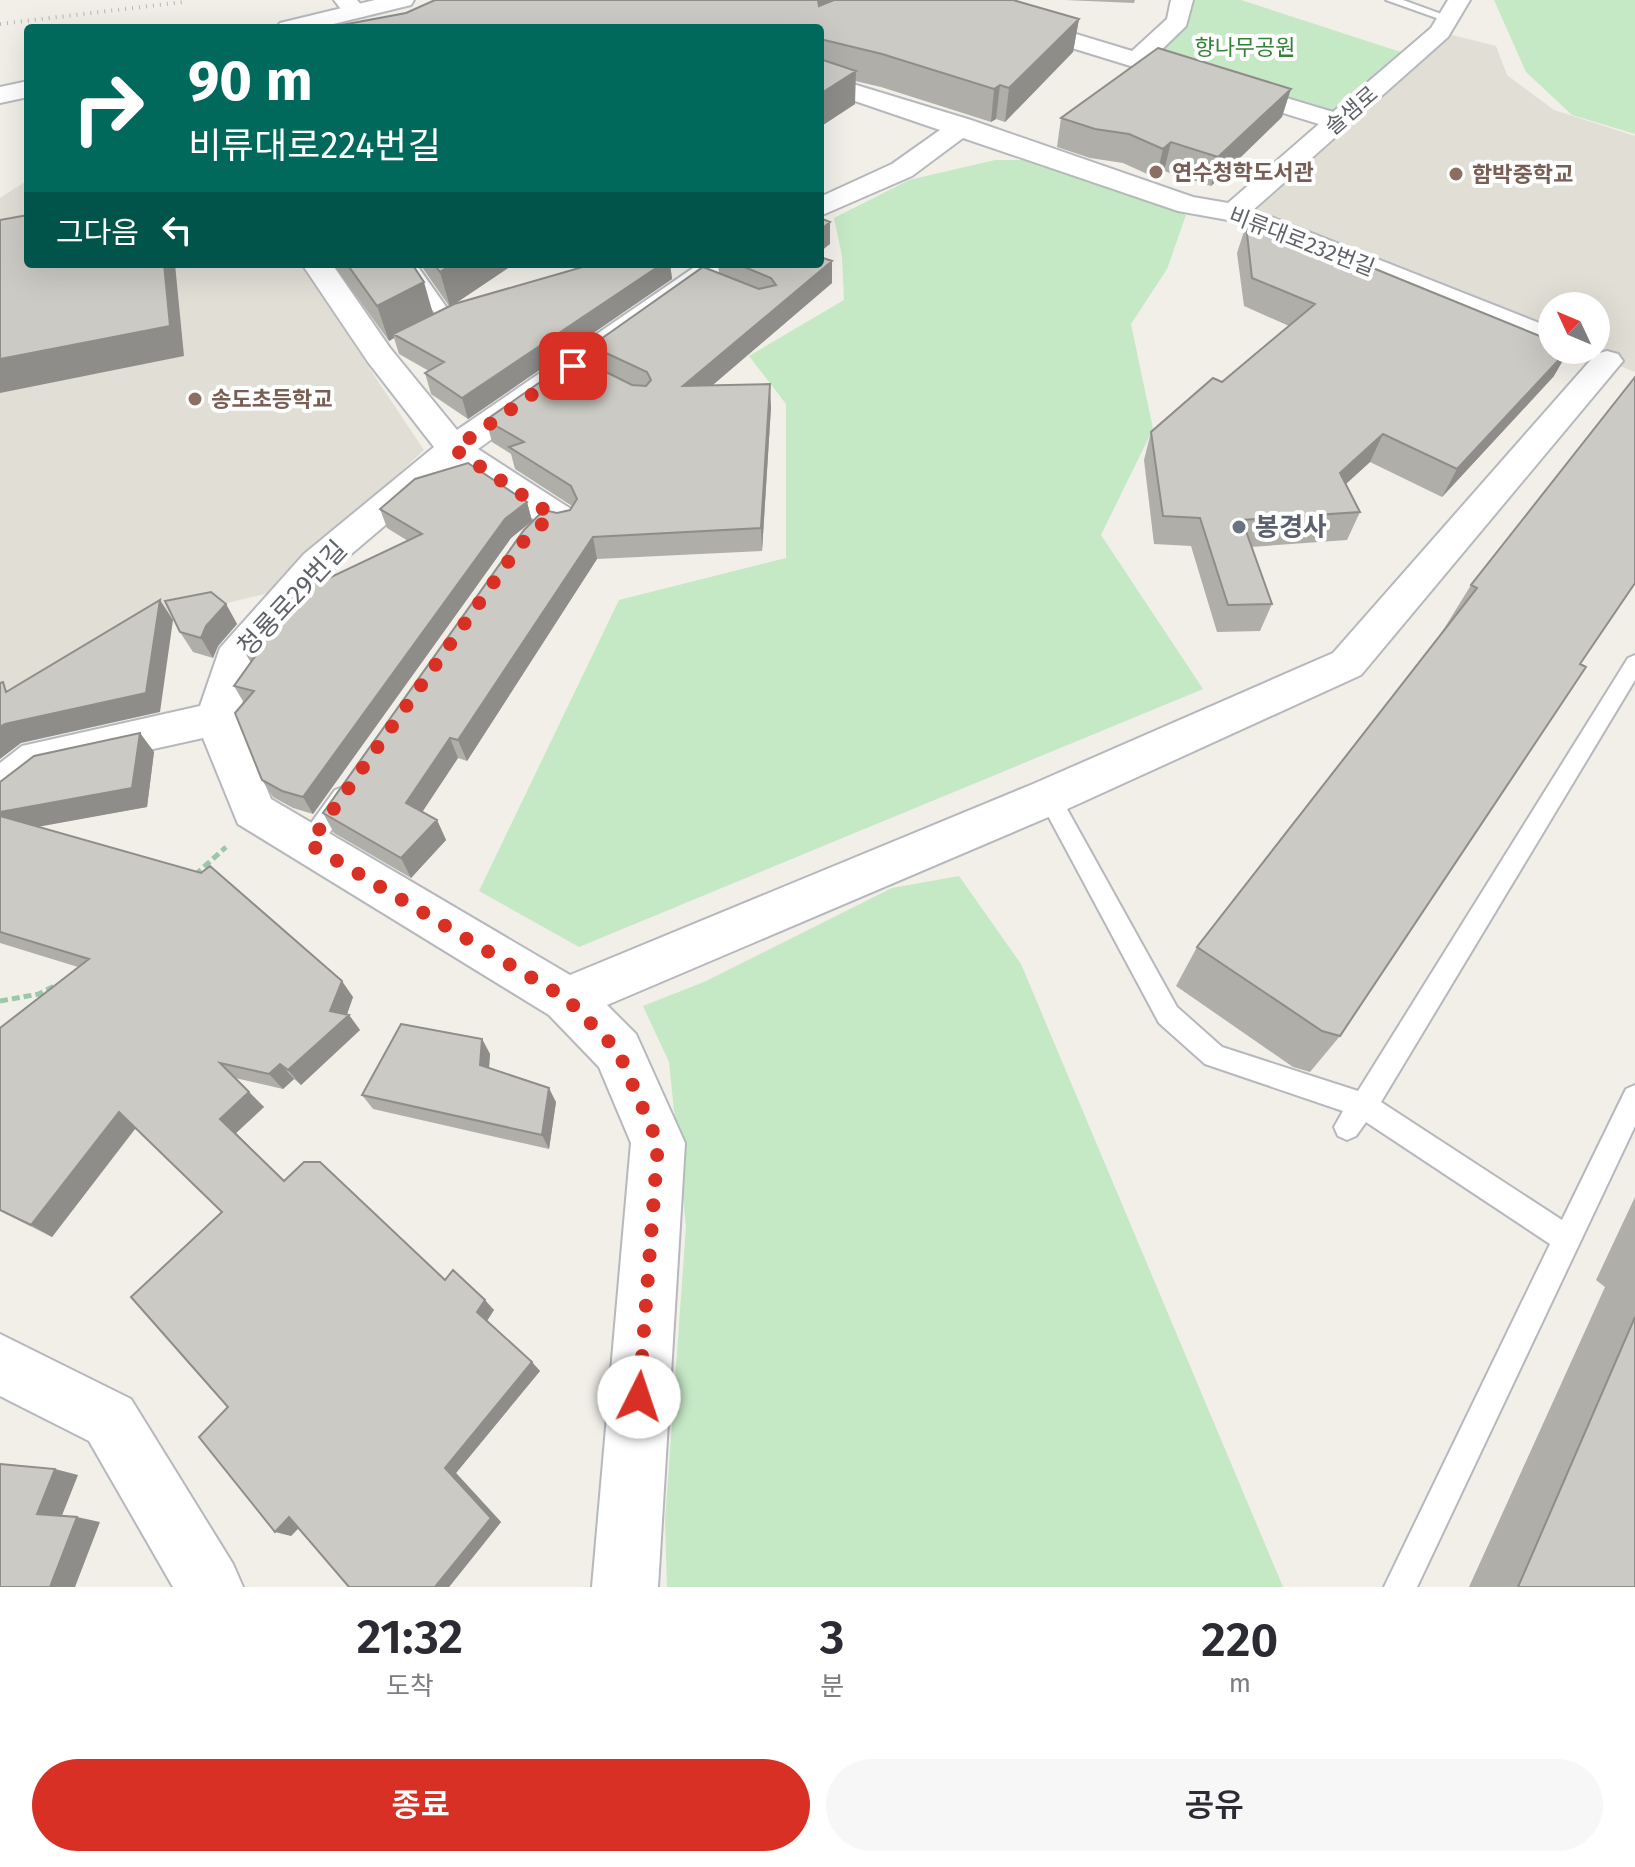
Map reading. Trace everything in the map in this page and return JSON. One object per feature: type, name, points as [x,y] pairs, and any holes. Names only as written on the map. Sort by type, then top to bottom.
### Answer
[{"type":"street","points":[[305,24],[403,0]]},
{"type":"street","points":[[940,0],[1338,122]]},
{"type":"street","points":[[1138,59],[1178,21],[1182,0]]},
{"type":"street","name":"솔샘로","points":[[1234,212],[1440,32],[1454,10]]},
{"type":"street","name":"비류대로232번길","points":[[824,82],[962,126],[1188,205],[1234,212],[1538,333]]},
{"type":"street","points":[[0,95],[24,90]]},
{"type":"street","points":[[824,206],[902,170],[962,126]]},
{"type":"street","points":[[320,268],[386,351],[454,449],[551,520]]},
{"type":"street","name":"청룡로29번길","points":[[217,719],[234,659],[317,563],[454,449],[580,370],[710,275]]},
{"type":"street","points":[[567,999],[1049,797],[1347,664],[1604,364]]},
{"type":"street","points":[[0,787],[37,758],[217,719],[254,811],[567,999],[618,1051],[658,1143],[625,1587]]},
{"type":"street","points":[[0,1364],[110,1420],[210,1587]]},
{"type":"lane","points":[[1392,0],[1454,10]]},
{"type":"lane","points":[[411,268],[447,320]]},
{"type":"lane","points":[[1347,1127],[1635,663]]},
{"type":"lane","points":[[309,844],[355,779]]},
{"type":"lane","points":[[1049,797],[1168,1015],[1214,1056],[1363,1105],[1567,1239]]},
{"type":"lane","points":[[1400,1587],[1635,1098]]},
{"type":"path","points":[[193,877],[262,816]]},
{"type":"path","points":[[0,1001],[39,994],[65,981]]},
{"type":"shaded area","name":"함박중학교","points":[[1440,32],[1496,46],[1507,75],[1554,110],[1635,136],[1635,372],[1610,362],[1610,292],[1538,292],[1538,333],[1234,212]]},
{"type":"shaded area","name":"송도초등학교","points":[[24,183],[24,268],[303,268],[424,450],[273,592],[144,623],[0,693],[0,198]]},
{"type":"green space","name":"향나무공원","points":[[1182,0],[1241,0],[1413,56],[1338,122],[1138,59]]},
{"type":"green space","points":[[1494,0],[1635,0],[1635,134],[1572,115],[1526,72]]},
{"type":"green space","points":[[995,160],[1032,160],[1186,215],[1167,269],[1131,324],[1153,429],[1101,535],[1203,689],[579,947],[479,891],[619,600],[786,558],[786,404],[749,356],[844,300],[842,256],[834,218],[909,180]]},
{"type":"green space","points":[[959,876],[1021,964],[1283,1587],[667,1587],[665,1521],[686,1227],[669,1062],[643,1006],[704,982],[892,888]]},
{"type":"building","points":[[435,0],[818,0],[819,6],[834,0],[1013,0],[1079,19],[1009,88],[1000,85],[994,89],[882,54],[824,40],[824,24],[347,24],[406,13]]},
{"type":"building","points":[[1158,48],[1291,89],[1218,157],[1171,142],[1163,149],[1129,134],[1095,129],[1061,118]]},
{"type":"building","points":[[824,60],[856,71],[824,91]]},
{"type":"building","points":[[24,216],[24,268],[164,268],[170,326],[0,359],[0,220]]},
{"type":"building","points":[[1246,225],[1354,271],[1363,264],[1538,335],[1538,364],[1555,364],[1457,469],[1383,434],[1340,473],[1360,512],[1242,520],[1272,604],[1228,605],[1200,518],[1163,516],[1151,432],[1213,378],[1222,382],[1315,304],[1252,278]]},
{"type":"building","points":[[350,268],[415,268],[424,282],[377,306]]},
{"type":"building","points":[[579,268],[656,268],[462,398],[425,373],[444,362],[393,334],[454,304]]},
{"type":"building","points":[[702,268],[759,289],[776,285],[771,278],[747,268],[824,268],[683,386],[770,384],[761,528],[593,537],[458,740],[450,738],[406,803],[437,820],[401,858],[323,813],[524,530],[544,510],[557,513],[570,510],[577,499],[571,486],[509,447],[524,442],[486,420],[576,357],[632,385],[646,386],[651,380],[647,372],[591,346]]},
{"type":"building","points":[[1635,377],[1635,583],[1580,664],[1586,667],[1340,1036],[1322,1031],[1197,947],[1477,588],[1471,585]]},
{"type":"building","points":[[468,463],[527,502],[505,519],[303,797],[282,791],[262,780],[235,713],[254,691],[234,686],[256,655],[244,651],[245,647],[307,575],[325,580],[422,534],[380,509],[415,479]]},
{"type":"building","points":[[211,592],[226,604],[206,626],[201,638],[180,632],[165,601]]},
{"type":"building","points":[[160,600],[146,693],[0,727],[0,683],[3,682],[6,692]]},
{"type":"building","points":[[140,733],[132,788],[0,812],[0,782],[34,756]]},
{"type":"building","points":[[0,816],[201,873],[210,866],[342,981],[330,1011],[349,1015],[288,1070],[280,1064],[269,1074],[220,1063],[249,1092],[220,1119],[284,1181],[304,1162],[320,1162],[445,1280],[453,1270],[485,1300],[477,1312],[532,1362],[445,1468],[491,1518],[435,1587],[349,1587],[289,1517],[275,1532],[199,1437],[228,1407],[131,1297],[222,1212],[119,1112],[31,1225],[0,1210],[0,1028],[89,959],[0,932]]},
{"type":"building","points":[[401,1024],[482,1039],[480,1065],[549,1088],[542,1135],[362,1095]]},
{"type":"building","points":[[1635,1317],[1635,1587],[1518,1587]]},
{"type":"building","points":[[0,1464],[55,1469],[37,1514],[77,1517],[50,1587],[0,1587]]},
{"type":"railway","points":[[0,24],[183,2]]},
{"type":"place","name":"연수청학도서관","points":[[1156,172]]},
{"type":"place","name":"함박중학교","points":[[1456,174]]},
{"type":"place","name":"송도초등학교","points":[[195,399]]},
{"type":"place","name":"봉경사","points":[[1239,527]]},
{"type":"route","points":[[573,366],[454,449],[552,515],[520,545],[309,844],[567,999],[618,1051],[658,1143],[639,1397]]}]
